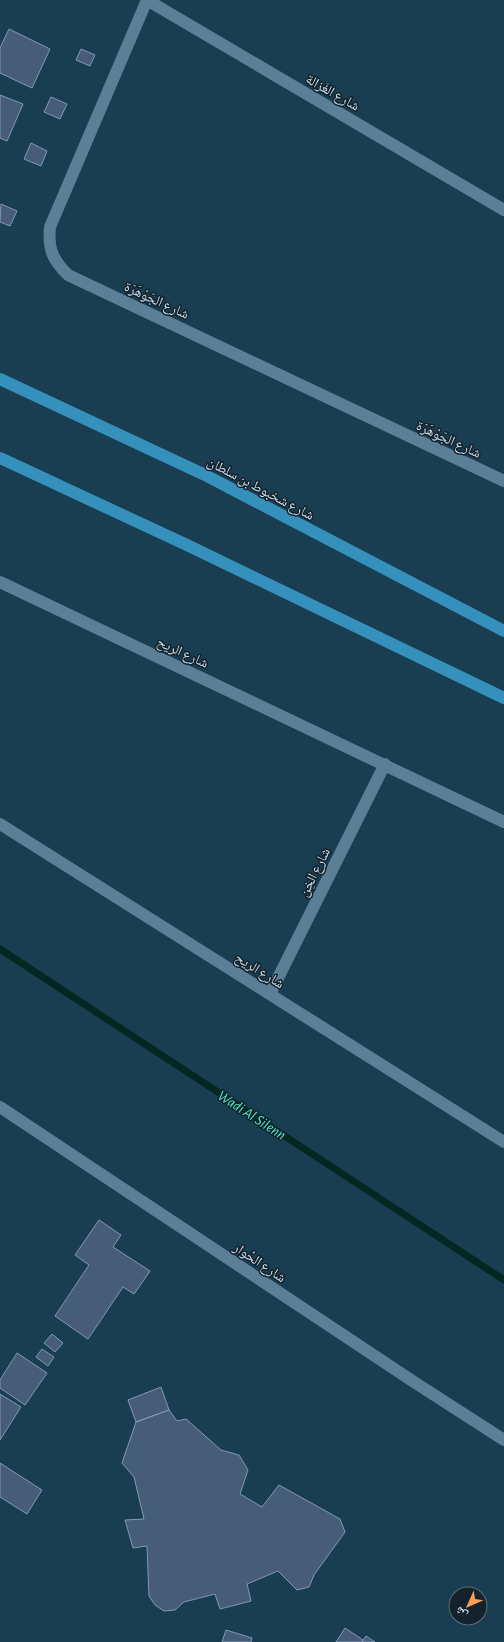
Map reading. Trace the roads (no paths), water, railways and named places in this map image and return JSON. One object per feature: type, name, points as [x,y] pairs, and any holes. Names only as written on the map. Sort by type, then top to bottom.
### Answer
[{"type":"main road","name":"شارع شخبوط بن سلطان","points":[[0,378],[205,475],[504,631]]},
{"type":"main road","points":[[0,458],[187,545],[504,698]]},
{"type":"street","name":"شارع الغَزالة","points":[[147,0],[504,210]]},
{"type":"street","name":"شارع الجَوْهَرَة","points":[[147,0],[50,226],[49,240],[52,254],[58,265],[68,275],[504,482]]},
{"type":"street","name":"شارع الريح","points":[[0,582],[385,764],[504,822]]},
{"type":"street","name":"شارع الخِن","points":[[270,994],[385,764]]},
{"type":"street","name":"شارع الريح","points":[[0,824],[504,1142]]},
{"type":"street","name":"شارع الحُوار","points":[[0,1107],[414,1382],[504,1440]]},
{"type":"waterway","name":"Wadi Al Silenn","points":[[0,949],[504,1280]]}]
